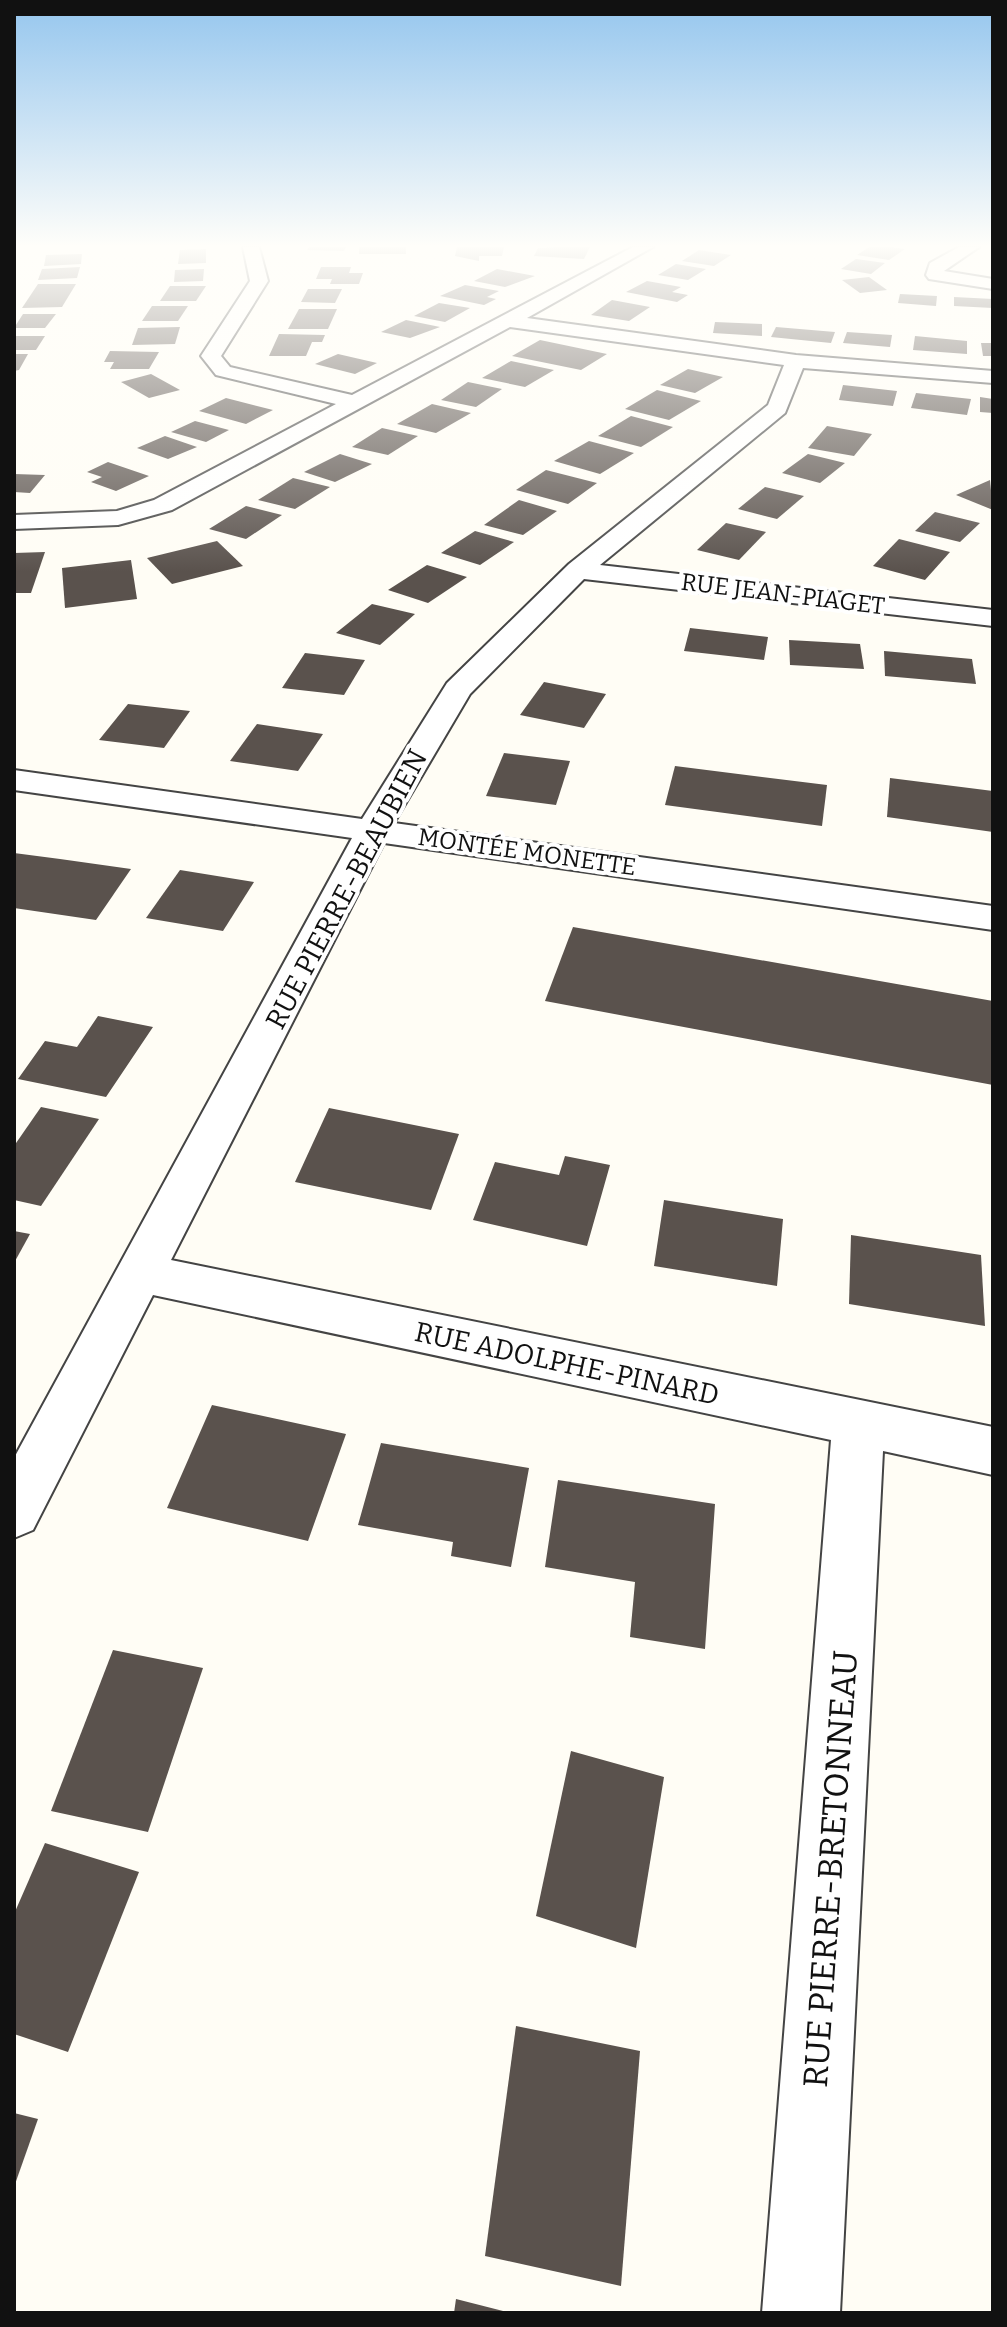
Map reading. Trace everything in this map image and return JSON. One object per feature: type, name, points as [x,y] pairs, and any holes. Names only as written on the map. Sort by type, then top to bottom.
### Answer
[{"type":"street","points":[[211,356],[223,371],[354,402]]},
{"type":"street","points":[[14,522],[118,518],[163,505],[442,356]]},
{"type":"street","points":[[757,356],[993,377]]},
{"type":"street","name":"RUE PIERRE-BEAUBIEN","points":[[14,1512],[374,830],[458,689],[578,570],[777,408],[796,361]]},
{"type":"street","name":"RUE JEAN-PIAGET","points":[[578,570],[991,615]]},
{"type":"street","name":"MONTÉE MONETTE","points":[[14,780],[993,918]]},
{"type":"street","name":"RUE ADOLPHE-PINARD","points":[[141,1273],[993,1451]]},
{"type":"street","name":"RUE PIERRE-BRETONNEAU","points":[[801,2313],[858,1425]]},
{"type":"building","points":[[14,356],[27,356],[19,370],[14,371]]},
{"type":"building","points":[[107,356],[157,356],[149,369],[110,369],[114,362],[104,362]]},
{"type":"building","points":[[334,356],[377,363],[355,374],[315,364]]},
{"type":"building","points":[[513,356],[604,356],[581,370]]},
{"type":"building","points":[[511,361],[554,370],[525,387],[482,378]]},
{"type":"building","points":[[688,369],[723,377],[695,393],[660,385]]},
{"type":"building","points":[[151,374],[180,390],[149,398],[121,382]]},
{"type":"building","points":[[468,382],[502,389],[476,407],[441,400]]},
{"type":"building","points":[[843,385],[897,391],[893,406],[839,400]]},
{"type":"building","points":[[657,390],[701,401],[669,420],[625,409]]},
{"type":"building","points":[[916,393],[971,399],[967,415],[911,408]]},
{"type":"building","points":[[980,397],[993,399],[993,413],[980,412]]},
{"type":"building","points":[[226,398],[273,410],[246,424],[199,411]]},
{"type":"building","points":[[432,404],[471,413],[436,433],[397,424]]},
{"type":"building","points":[[631,416],[673,427],[641,447],[598,436]]},
{"type":"building","points":[[195,421],[229,430],[206,442],[171,432]]},
{"type":"building","points":[[827,426],[872,434],[854,456],[808,448]]},
{"type":"building","points":[[382,428],[418,436],[388,455],[352,447]]},
{"type":"building","points":[[165,436],[197,447],[168,459],[137,448]]},
{"type":"building","points":[[589,441],[634,453],[600,474],[554,461]]},
{"type":"building","points":[[340,454],[372,464],[335,482],[304,472]]},
{"type":"building","points":[[808,454],[845,463],[820,483],[782,473]]},
{"type":"building","points":[[108,462],[149,476],[116,491],[91,482],[102,477],[87,472]]},
{"type":"building","points":[[546,470],[597,483],[568,504],[516,490]]},
{"type":"building","points":[[14,474],[45,475],[30,493],[14,492]]},
{"type":"building","points":[[293,478],[330,487],[295,509],[258,500]]},
{"type":"building","points":[[990,480],[993,510],[956,495]]},
{"type":"building","points":[[765,487],[804,496],[777,519],[738,509]]},
{"type":"building","points":[[519,500],[557,511],[523,535],[484,525]]},
{"type":"building","points":[[246,506],[282,515],[246,539],[209,529]]},
{"type":"building","points":[[935,512],[980,523],[960,542],[915,531]]},
{"type":"building","points":[[726,523],[766,532],[739,560],[697,550]]},
{"type":"building","points":[[475,531],[514,542],[480,565],[441,553]]},
{"type":"building","points":[[899,539],[950,552],[925,580],[873,566]]},
{"type":"building","points":[[217,541],[243,566],[172,584],[147,558]]},
{"type":"building","points":[[45,552],[31,593],[14,593],[14,553]]},
{"type":"building","points":[[131,560],[137,599],[65,608],[62,568]]},
{"type":"building","points":[[427,565],[467,577],[428,603],[388,590]]},
{"type":"building","points":[[372,604],[415,614],[380,645],[336,633]]},
{"type":"building","points":[[690,628],[768,637],[764,660],[684,651]]},
{"type":"building","points":[[789,640],[860,644],[864,669],[790,665]]},
{"type":"building","points":[[884,651],[972,659],[976,684],[885,676]]},
{"type":"building","points":[[305,653],[365,660],[344,695],[282,688]]},
{"type":"building","points":[[544,682],[606,694],[584,728],[520,715]]},
{"type":"building","points":[[128,704],[190,711],[164,748],[99,740]]},
{"type":"building","points":[[257,724],[323,734],[298,771],[230,761]]},
{"type":"building","points":[[504,753],[570,761],[556,805],[486,796]]},
{"type":"building","points":[[675,766],[827,785],[822,826],[665,805]]},
{"type":"building","points":[[890,778],[993,791],[993,832],[887,817]]},
{"type":"building","points":[[14,853],[131,869],[96,920],[14,908]]},
{"type":"building","points":[[180,870],[254,882],[223,931],[146,918]]},
{"type":"building","points":[[573,927],[993,1001],[993,1085],[545,1001]]},
{"type":"building","points":[[98,1016],[153,1027],[106,1097],[18,1079],[45,1041],[77,1047]]},
{"type":"building","points":[[41,1107],[99,1119],[41,1206],[14,1200],[14,1146]]},
{"type":"building","points":[[329,1108],[459,1134],[431,1210],[295,1182]]},
{"type":"building","points":[[565,1156],[610,1165],[587,1246],[473,1220],[495,1162],[559,1175]]},
{"type":"building","points":[[664,1200],[783,1219],[777,1286],[654,1266]]},
{"type":"building","points":[[14,1231],[30,1234],[14,1263]]},
{"type":"building","points":[[851,1235],[981,1255],[985,1326],[849,1304]]},
{"type":"building","points":[[212,1405],[346,1434],[308,1541],[167,1508]]},
{"type":"building","points":[[381,1443],[529,1468],[511,1567],[451,1556],[453,1542],[358,1525]]},
{"type":"building","points":[[558,1480],[715,1504],[705,1649],[630,1637],[635,1582],[545,1567]]},
{"type":"building","points":[[113,1650],[203,1668],[148,1832],[51,1811]]},
{"type":"building","points":[[571,1751],[664,1777],[636,1948],[536,1916]]},
{"type":"building","points":[[45,1843],[139,1872],[68,2052],[14,2034],[14,1914]]},
{"type":"building","points":[[516,2026],[640,2051],[621,2286],[485,2256]]},
{"type":"building","points":[[14,2113],[38,2119],[14,2187]]},
{"type":"building","points":[[456,2299],[507,2312],[507,2313],[454,2313]]}]
